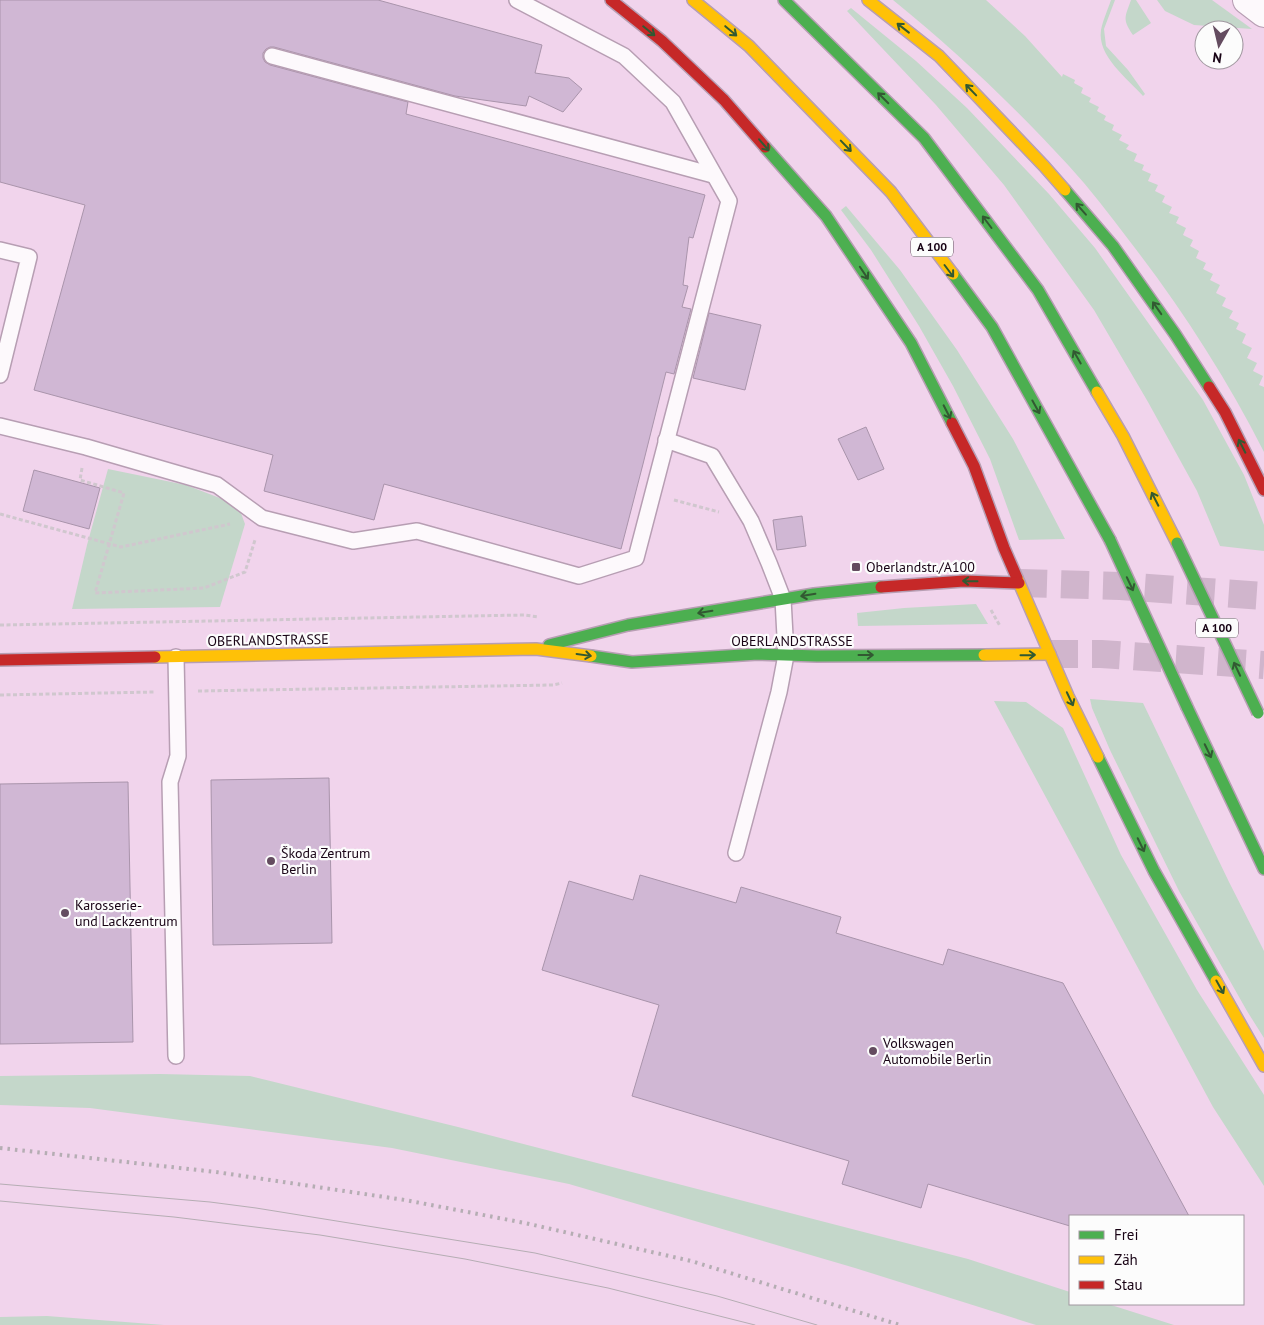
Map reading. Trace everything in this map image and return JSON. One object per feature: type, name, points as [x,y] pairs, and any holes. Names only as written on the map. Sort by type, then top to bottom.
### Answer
[{"type":"main road","points":[[611,0],[662,41],[724,100],[826,216],[911,343],[974,466],[1019,583],[1068,696],[1154,871],[1264,1066]]},
{"type":"main road","name":"A 100","points":[[693,0],[749,46],[891,192],[992,327],[1110,540],[1264,869]]},
{"type":"main road","name":"A 100","points":[[784,0],[924,138],[1038,290],[1123,436],[1177,543],[1259,716]]},
{"type":"main road","points":[[868,0],[939,56],[1044,166],[1113,246],[1175,334],[1225,412],[1264,490]]},
{"type":"main road","name":"OBERLANDSTRASSE","points":[[536,648],[628,625],[814,594],[964,581],[1019,583]]},
{"type":"main road","name":"OBERLANDSTRASSE","points":[[0,660],[536,648],[632,662],[758,654],[1050,654]]},
{"type":"street","points":[[1247,0],[1264,14]]},
{"type":"lane","points":[[0,426],[86,446],[217,486],[262,518],[353,541],[417,531],[579,576],[636,558],[728,202],[673,102],[624,56],[521,1]]},
{"type":"lane","points":[[272,56],[713,175]]},
{"type":"lane","points":[[0,250],[29,257],[0,375]]},
{"type":"lane","points":[[666,440],[712,456],[751,520],[783,599],[786,655],[779,692],[736,853]]},
{"type":"lane","points":[[176,657],[178,756],[170,782],[176,1056]]},
{"type":"path","points":[[0,514],[109,544],[122,547],[262,518],[245,572],[204,588],[95,593],[109,544],[124,493],[80,480],[86,446]]},
{"type":"path","points":[[652,494],[751,520]]},
{"type":"path","points":[[990,609],[1000,626]]},
{"type":"path","points":[[0,624],[524,615],[541,617]]},
{"type":"path","points":[[0,695],[553,685],[570,681]]},
{"type":"green space","points":[[893,0],[986,0],[1025,36],[1062,77],[1063,74],[1075,80],[1074,83],[1083,88],[1081,93],[1091,98],[1089,102],[1099,107],[1097,111],[1106,116],[1104,120],[1114,125],[1112,130],[1122,135],[1119,140],[1129,145],[1126,149],[1137,154],[1134,161],[1144,165],[1142,170],[1151,174],[1148,181],[1158,185],[1155,191],[1165,196],[1162,202],[1172,207],[1169,213],[1179,217],[1176,223],[1186,228],[1183,235],[1193,240],[1190,246],[1199,251],[1196,258],[1206,263],[1203,269],[1213,274],[1210,280],[1220,285],[1216,293],[1226,298],[1222,306],[1233,311],[1229,318],[1239,323],[1236,329],[1246,334],[1242,343],[1252,348],[1247,358],[1257,363],[1253,371],[1263,376],[1259,385],[1264,387],[1264,452],[1218,369],[1184,316],[1147,264],[1092,193],[1006,101],[962,59]]},
{"type":"green space","points":[[1111,0],[1115,0],[1104,29],[1106,46],[1128,70],[1145,94],[1143,96],[1108,58],[1101,40],[1104,18]]},
{"type":"green space","points":[[1131,0],[1136,0],[1151,23],[1133,35],[1126,21],[1127,10]]},
{"type":"green space","points":[[1157,0],[1212,0],[1240,20],[1194,20],[1194,25],[1165,11]]},
{"type":"green space","points":[[851,8],[916,61],[967,108],[1049,194],[1095,248],[1203,400],[1244,475],[1264,525],[1264,551],[1220,546],[1197,491],[1094,310],[1004,185],[936,105],[847,11]]},
{"type":"green space","points":[[1244,23],[1252,29],[1244,28]]},
{"type":"green space","points":[[846,206],[900,270],[957,350],[1013,439],[1065,539],[1019,540],[990,459],[953,386],[919,326],[871,250],[841,210]]},
{"type":"green space","points":[[108,469],[186,485],[238,505],[245,524],[220,607],[72,609]]},
{"type":"green space","points":[[976,604],[988,624],[858,626],[857,613]]},
{"type":"green space","points":[[1090,699],[1143,703],[1264,951],[1264,1038],[1179,891],[1110,750]]},
{"type":"green space","points":[[994,701],[1026,702],[1063,728],[1121,855],[1197,990],[1264,1095],[1264,1186],[1213,1107]]},
{"type":"green space","points":[[160,1074],[250,1076],[458,1127],[968,1259],[1069,1292],[1069,1305],[1111,1305],[1174,1325],[1036,1325],[855,1268],[569,1184],[392,1148],[90,1108],[0,1105],[0,1076]]},
{"type":"green space","points":[[47,1316],[164,1325],[0,1325],[0,1317]]},
{"type":"building","points":[[0,0],[378,0],[542,45],[535,73],[569,78],[582,89],[563,112],[529,96],[526,106],[455,96],[274,47],[266,49],[263,53],[263,58],[270,65],[408,102],[406,114],[705,195],[693,238],[689,237],[683,285],[688,286],[682,307],[691,309],[674,374],[666,372],[621,549],[384,484],[374,520],[264,491],[273,455],[34,390],[85,205],[0,182]]},
{"type":"building","points":[[709,313],[761,325],[745,390],[693,378]]},
{"type":"building","points":[[866,427],[884,469],[858,480],[838,439]]},
{"type":"building","points":[[34,470],[100,488],[89,529],[23,511]]},
{"type":"building","points":[[802,516],[806,546],[777,550],[773,520]]},
{"type":"building","name":"Škoda Zentrum Berlin","points":[[329,778],[332,943],[213,945],[211,780]]},
{"type":"building","name":"Karosserie- und Lackzentrum","points":[[128,782],[133,1042],[0,1044],[0,784]]},
{"type":"building","name":"Volkswagen Automobile Berlin","points":[[640,875],[736,903],[741,887],[841,917],[836,933],[943,965],[948,949],[1063,983],[1188,1215],[1069,1215],[1069,1226],[928,1184],[921,1208],[842,1184],[849,1161],[632,1096],[659,1005],[542,970],[569,881],[633,900]]},
{"type":"tunnel","points":[[1019,583],[1120,586],[1264,596]]},
{"type":"tunnel","points":[[1050,654],[1101,654],[1264,665]]},
{"type":"tram line","points":[[0,1184],[210,1202],[535,1253],[717,1296],[817,1325]]},
{"type":"tram line","points":[[0,1201],[174,1217],[320,1235],[465,1259],[608,1288],[755,1325]]},
{"type":"railway","points":[[0,1148],[216,1172],[405,1200],[525,1223],[691,1261],[900,1325]]},
{"type":"traffic: fast","points":[[784,0],[924,138],[1038,290],[1097,392]]},
{"type":"traffic: fast","points":[[765,147],[826,216],[911,343],[952,423]]},
{"type":"traffic: fast","points":[[1065,190],[1113,246],[1175,334],[1209,387]]},
{"type":"traffic: fast","points":[[953,274],[992,327],[1110,540]]},
{"type":"traffic: fast","points":[[1110,540],[1187,707]]},
{"type":"traffic: fast","points":[[1177,543],[1258,713]]},
{"type":"traffic: fast","points":[[549,645],[628,625],[814,594],[881,587]]},
{"type":"traffic: fast","points":[[591,656],[632,662],[758,654],[817,656],[984,655]]},
{"type":"traffic: fast","points":[[1187,707],[1264,869]]},
{"type":"traffic: fast","points":[[1098,757],[1154,871],[1216,981]]},
{"type":"traffic: slow","points":[[693,0],[749,46],[891,192],[953,274]]},
{"type":"traffic: slow","points":[[868,0],[939,56],[1065,190]]},
{"type":"traffic: slow","points":[[1097,392],[1123,436],[1177,543]]},
{"type":"traffic: slow","points":[[1017,578],[1068,696],[1098,757]]},
{"type":"traffic: slow","points":[[155,657],[536,649],[591,656]]},
{"type":"traffic: slow","points":[[984,655],[1050,654]]},
{"type":"traffic: slow","points":[[1216,981],[1264,1066]]},
{"type":"traffic: jam","points":[[611,0],[662,41],[724,100],[765,147]]},
{"type":"traffic: jam","points":[[1209,387],[1225,412],[1264,490]]},
{"type":"traffic: jam","points":[[952,423],[974,466],[1017,578]]},
{"type":"traffic: jam","points":[[881,587],[964,581],[1019,583]]},
{"type":"traffic: jam","points":[[0,660],[155,657]]},
{"type":"place","name":"Oberlandstr./A100","points":[[856,567]]},
{"type":"place","name":"Škoda Zentrum Berlin","points":[[271,861]]},
{"type":"place","name":"Karosserie- und Lackzentrum","points":[[65,913]]},
{"type":"place","name":"Volkswagen Automobile Berlin","points":[[873,1051]]}]
